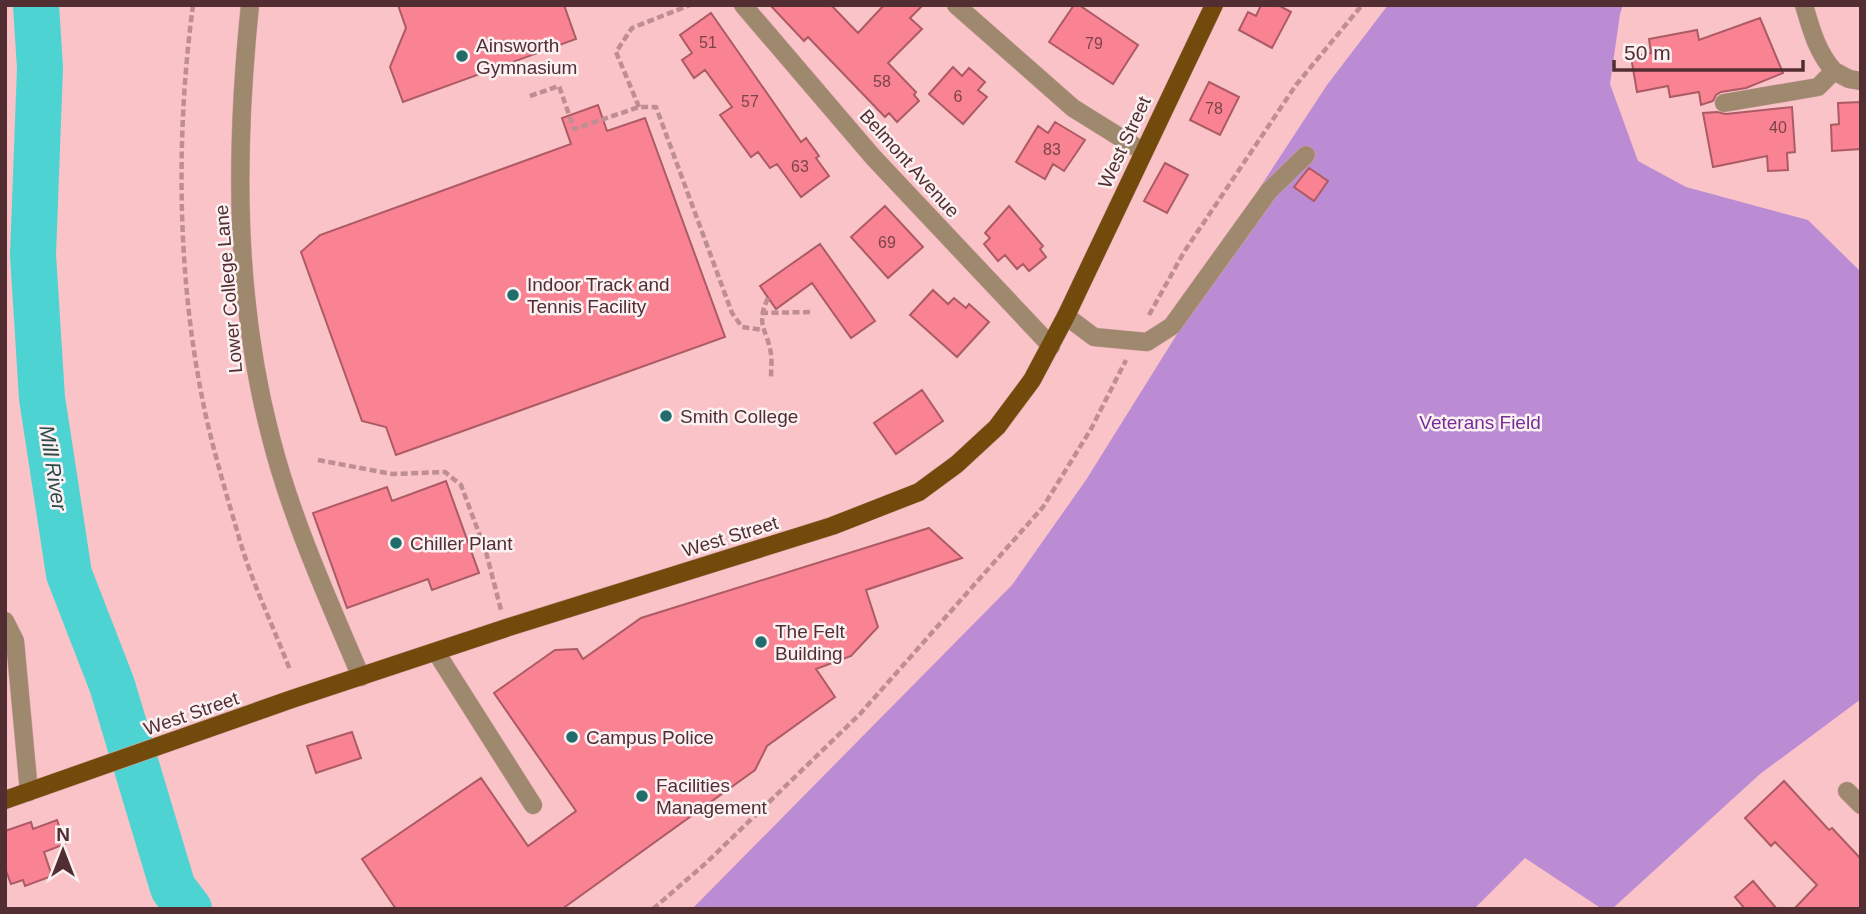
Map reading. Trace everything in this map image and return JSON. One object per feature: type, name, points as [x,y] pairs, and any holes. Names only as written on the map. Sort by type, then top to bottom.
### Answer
[{"type":"main road","name":"West Street","points":[[5,800],[436,652],[832,526],[919,492],[957,464],[997,427],[1032,380],[1066,316],[1142,151],[1214,5]]},
{"type":"street","name":"Lower College Lane","points":[[250,5],[241,95],[240,188],[248,321],[253,352],[264,412],[280,469],[361,677]]},
{"type":"street","name":"Belmont Avenue","points":[[743,5],[873,157],[1051,346]]},
{"type":"street","points":[[956,5],[1073,108],[1142,151]]},
{"type":"street","points":[[1804,5],[1823,59],[1834,71],[1849,79],[1861,80]]},
{"type":"street","points":[[1724,103],[1818,88],[1834,71]]},
{"type":"street","points":[[1066,316],[1094,337],[1136,341],[1147,342],[1172,326],[1269,191],[1306,155]]},
{"type":"street","points":[[5,621],[15,641],[29,792]]},
{"type":"street","points":[[436,652],[533,805]]},
{"type":"street","points":[[1847,791],[1861,805]]},
{"type":"path","points":[[193,5],[185,63],[181,167],[188,301],[202,398],[241,544],[290,670]]},
{"type":"path","points":[[639,107],[616,52],[632,28],[691,5]]},
{"type":"path","points":[[1147,319],[1184,252],[1296,85],[1362,5]]},
{"type":"path","points":[[530,96],[559,86],[574,129],[639,107],[656,107],[732,313],[742,327],[763,330]]},
{"type":"path","points":[[768,298],[761,313],[763,330],[771,353],[771,377]]},
{"type":"path","points":[[761,313],[811,312]]},
{"type":"path","points":[[653,909],[706,863],[860,714],[1043,507],[1091,429],[1128,356]]},
{"type":"path","points":[[318,460],[392,474],[445,472],[461,485],[486,552],[503,614]]},
{"type":"green space","name":"Veterans Field","points":[[1388,5],[1623,5],[1610,84],[1638,161],[1686,187],[1808,220],[1861,272],[1861,699],[1760,774],[1612,909],[1602,909],[1525,858],[1474,909],[692,909],[1012,585],[1086,480],[1257,206],[1251,201],[1327,85]]},
{"type":"building","name":"Ainsworth Gymnasium","points":[[398,5],[564,5],[576,39],[403,102],[390,67],[406,28]]},
{"type":"building","points":[[770,5],[831,5],[858,33],[884,5],[923,5],[910,18],[922,29],[888,63],[916,92],[914,95],[919,101],[897,122],[889,113],[885,117],[808,37],[804,41]]},
{"type":"building","points":[[1074,5],[1079,5],[1138,45],[1113,84],[1049,42]]},
{"type":"building","points":[[1261,5],[1278,5],[1291,12],[1272,48],[1239,30],[1248,12],[1256,16]]},
{"type":"building","points":[[711,13],[801,142],[806,138],[829,176],[801,197],[777,164],[770,168],[758,152],[751,157],[720,115],[732,107],[705,70],[694,78],[682,60],[692,53],[680,35]]},
{"type":"building","points":[[1760,18],[1783,73],[1746,88],[1721,92],[1713,101],[1701,105],[1699,92],[1670,97],[1668,86],[1637,92],[1631,57],[1651,53],[1649,39],[1697,30],[1699,40]]},
{"type":"building","points":[[953,67],[962,76],[969,68],[985,82],[978,90],[987,97],[963,124],[929,94]]},
{"type":"building","points":[[1209,82],[1239,97],[1220,135],[1190,120]]},
{"type":"building","points":[[1861,102],[1861,149],[1832,151],[1831,125],[1839,124],[1838,103]]},
{"type":"building","name":"Indoor Track and Tennis Facility","points":[[598,105],[607,131],[645,118],[725,337],[396,455],[386,427],[362,421],[301,252],[320,235],[571,144],[562,118]]},
{"type":"building","points":[[1792,107],[1795,152],[1787,153],[1788,170],[1768,171],[1767,156],[1713,167],[1703,113],[1726,114]]},
{"type":"building","points":[[1055,122],[1085,140],[1064,171],[1053,164],[1045,179],[1016,162],[1038,126],[1048,133]]},
{"type":"building","points":[[1165,163],[1188,175],[1167,213],[1144,201]]},
{"type":"building","points":[[1309,168],[1328,181],[1314,201],[1294,187]]},
{"type":"building","points":[[885,206],[923,247],[888,278],[851,237]]},
{"type":"building","points":[[1009,206],[1043,246],[1040,249],[1046,257],[1029,271],[1023,264],[1017,269],[1005,255],[998,261],[984,244],[990,238],[985,233]]},
{"type":"building","points":[[820,244],[875,321],[851,338],[812,283],[776,309],[760,286]]},
{"type":"building","points":[[933,290],[948,304],[954,298],[966,308],[969,304],[989,322],[957,357],[910,315]]},
{"type":"building","points":[[922,390],[943,421],[896,454],[874,423]]},
{"type":"building","name":"Chiller Plant","points":[[446,481],[479,573],[432,590],[428,579],[347,608],[313,513],[387,487],[392,501]]},
{"type":"building","points":[[929,528],[962,558],[866,590],[878,627],[851,656],[816,669],[835,697],[767,746],[755,770],[562,909],[396,909],[362,859],[481,778],[528,846],[576,811],[494,693],[555,650],[577,649],[583,659],[641,618]]},
{"type":"building","points":[[352,732],[361,758],[316,773],[307,746]]},
{"type":"building","points":[[1784,781],[1829,830],[1832,828],[1861,859],[1861,909],[1794,909],[1817,885],[1775,842],[1771,846],[1745,818]]},
{"type":"building","points":[[57,820],[65,844],[44,852],[52,876],[25,886],[23,880],[11,884],[5,868],[5,831],[31,822],[33,829]]},
{"type":"building","points":[[1753,881],[1777,909],[1745,909],[1735,897]]},
{"type":"waterway","name":"Mill River","points":[[36,5],[40,68],[33,255],[42,398],[69,574],[112,685],[173,888],[189,909]]},
{"type":"place","name":"Ainsworth Gymnasium","points":[[462,56]]},
{"type":"place","name":"Indoor Track and Tennis Facility","points":[[513,295]]},
{"type":"place","name":"Smith College","points":[[666,416]]},
{"type":"place","name":"Chiller Plant","points":[[396,543]]},
{"type":"place","name":"The Felt Building","points":[[761,642]]},
{"type":"place","name":"Campus Police","points":[[572,737]]},
{"type":"place","name":"Facilities Management","points":[[642,796]]}]
